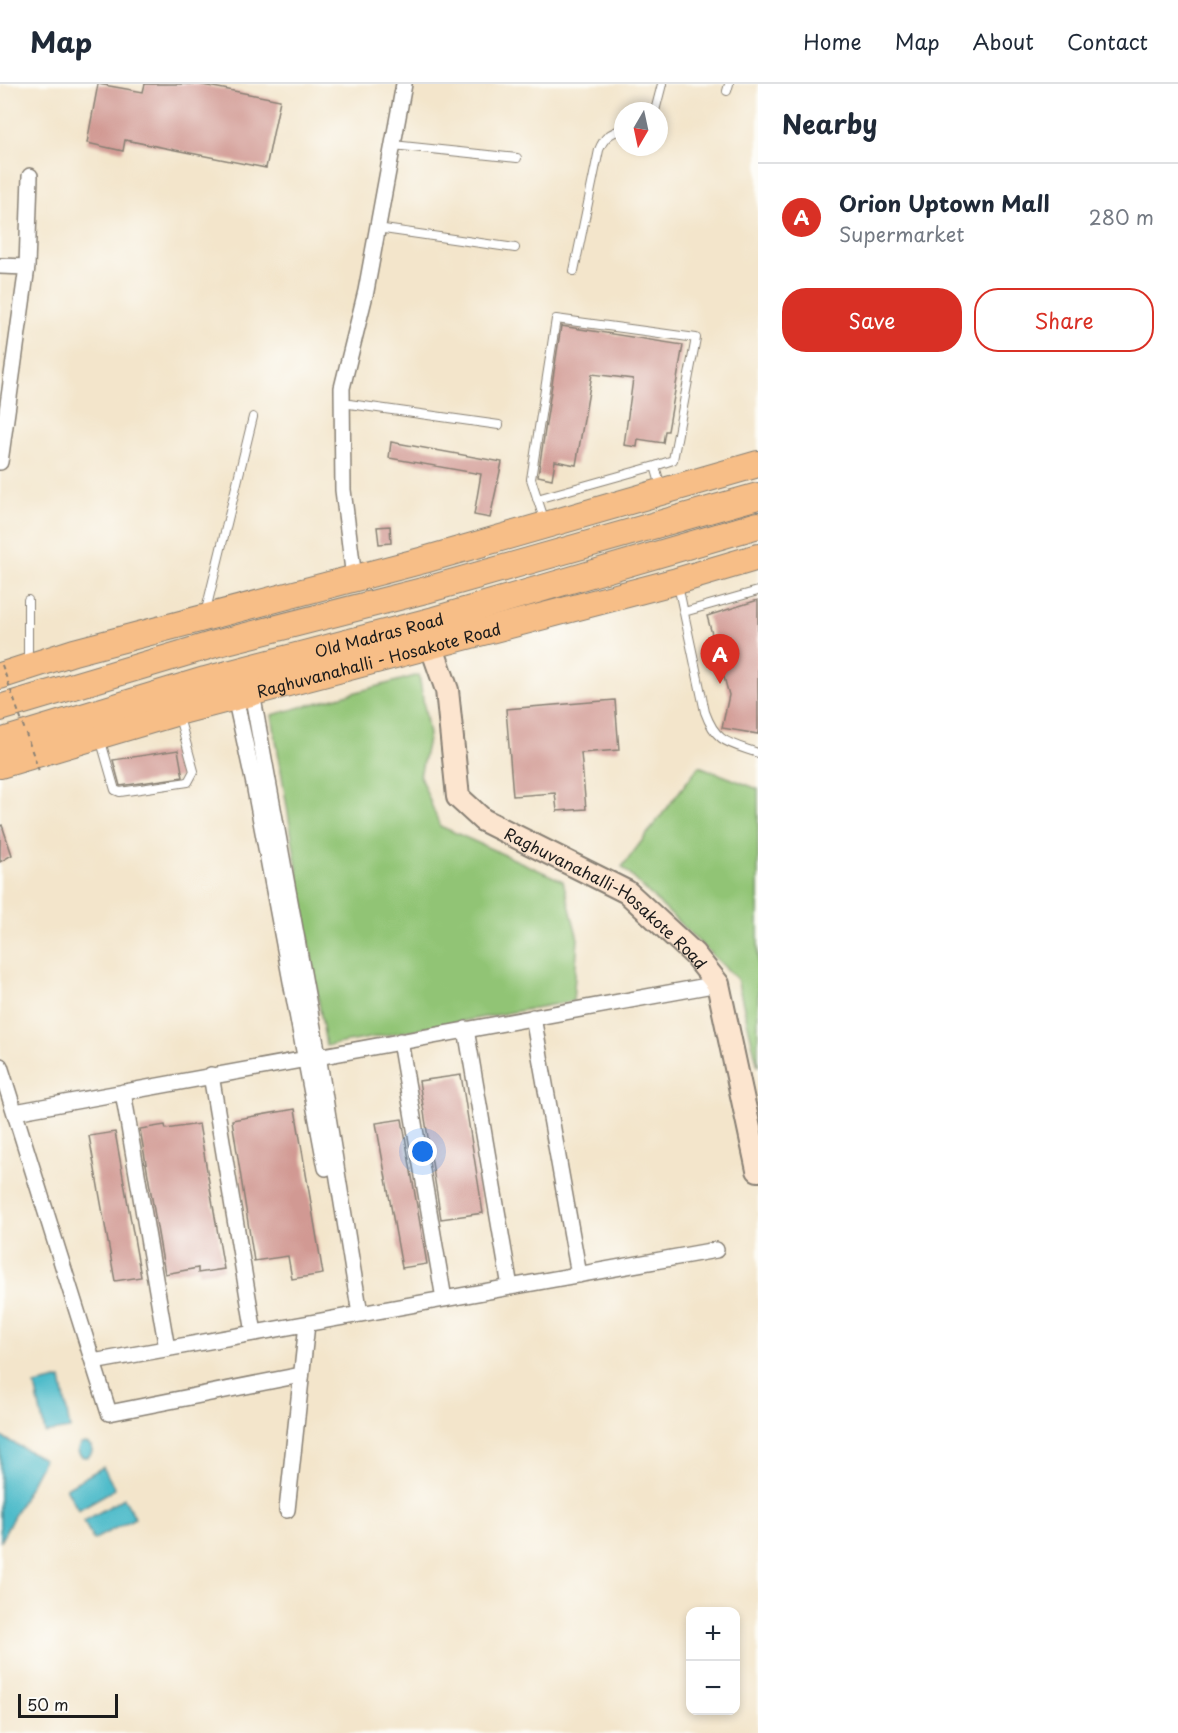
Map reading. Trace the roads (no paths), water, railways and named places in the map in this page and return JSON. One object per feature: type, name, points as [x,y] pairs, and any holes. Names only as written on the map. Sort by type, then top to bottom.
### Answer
[{"type":"main road","points":[[0,708],[182,650],[206,629],[354,578],[546,526],[758,464]]},
{"type":"main road","points":[[1,671],[206,629],[426,590],[758,496]]},
{"type":"main road","name":"Old Madras Road","points":[[1,753],[205,680],[434,620],[758,525]]},
{"type":"main road","name":"Raghuvanahalli - Hosakote Road","points":[[1,753],[99,734],[677,581],[758,556]]},
{"type":"main road","name":"Raghuvanahalli-Hosakote Road","points":[[431,645],[447,690],[458,797],[483,820],[627,892],[694,954],[718,984],[758,1170]]},
{"type":"street","points":[[354,578],[343,490],[342,388],[366,291],[404,84]]},
{"type":"street","points":[[0,462],[7,357],[27,267],[30,176]]},
{"type":"street","points":[[0,267],[27,267]]},
{"type":"street","points":[[244,695],[313,1056],[356,1315]]},
{"type":"street","points":[[15,1112],[718,984]]},
{"type":"street","points":[[533,1017],[579,1275]]},
{"type":"street","points":[[466,1029],[510,1287]]},
{"type":"street","points":[[400,1041],[444,1299]]},
{"type":"street","points":[[0,1066],[109,1413],[301,1375]]},
{"type":"street","points":[[211,1075],[254,1333]]},
{"type":"street","points":[[123,1092],[167,1349]]},
{"type":"street","points":[[93,1362],[716,1250]]},
{"type":"street","points":[[287,1510],[307,1324]]},
{"type":"lane","points":[[657,102],[662,84]]},
{"type":"lane","points":[[574,272],[599,150],[603,139],[614,131]]},
{"type":"lane","points":[[393,145],[517,158]]},
{"type":"lane","points":[[378,228],[515,248]]},
{"type":"lane","points":[[537,499],[674,460],[696,338],[556,319],[531,479],[537,499],[546,526]]},
{"type":"lane","points":[[342,404],[499,425]]},
{"type":"lane","points":[[206,629],[253,417]]},
{"type":"lane","points":[[656,466],[662,492]]},
{"type":"lane","points":[[677,581],[705,712],[711,728],[721,741],[758,753]]},
{"type":"lane","points":[[684,612],[758,591]]},
{"type":"lane","points":[[28,600],[28,667]]},
{"type":"lane","points":[[99,734],[115,790],[120,792],[188,782],[194,771],[178,712]]},
{"type":"water","points":[[61,1379],[70,1429],[45,1433],[35,1385]]},
{"type":"water","points":[[0,1436],[44,1459],[0,1542]]},
{"type":"water","points":[[82,1443],[88,1443],[92,1450],[88,1457],[82,1457],[78,1453],[78,1447]]},
{"type":"water","points":[[103,1467],[115,1489],[78,1510],[66,1488]]},
{"type":"water","points":[[124,1498],[135,1518],[93,1540],[84,1521]]},
{"type":"place","name":"Orion Uptown Mall","points":[[720,684]]}]
